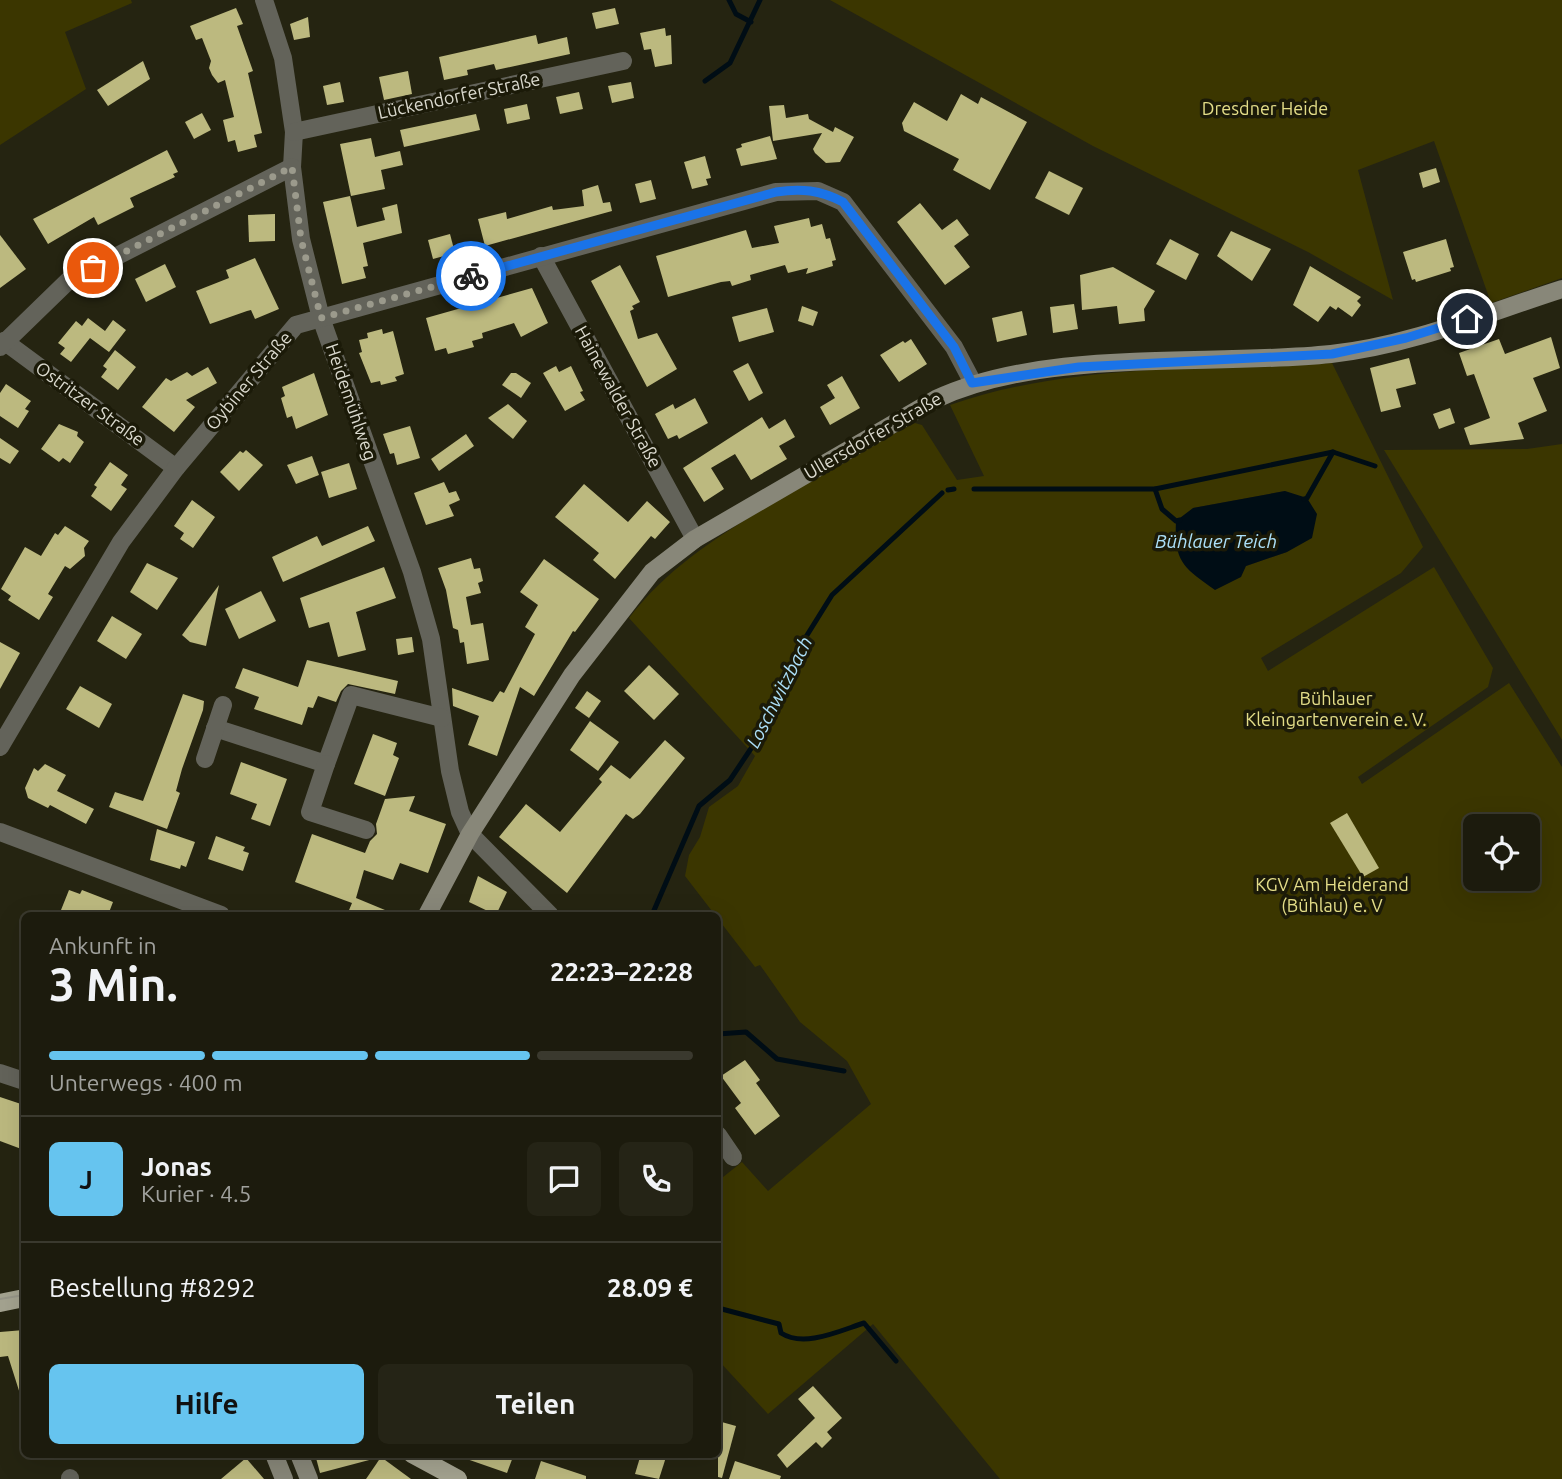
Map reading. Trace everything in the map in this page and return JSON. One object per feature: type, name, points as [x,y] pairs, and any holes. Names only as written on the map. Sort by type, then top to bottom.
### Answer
[{"type":"main road","name":"Ullersdorfer Straße","points":[[429,912],[470,834],[572,675],[652,572],[695,538],[926,405],[972,383],[1079,367],[1332,354],[1406,338],[1562,289]]},
{"type":"main road","points":[[0,1303],[21,1299]]},
{"type":"main road","points":[[276,1458],[284,1479]]},
{"type":"main road","points":[[301,1458],[309,1479]]},
{"type":"main road","points":[[419,1458],[458,1479]]},
{"type":"street","name":"Heidemühlweg","points":[[264,0],[280,41],[294,132],[292,167],[301,239],[321,318],[412,572],[431,639],[450,771],[460,812],[470,834],[547,912]]},
{"type":"street","name":"Lückendorfer Straße","points":[[294,132],[623,61]]},
{"type":"street","points":[[2,344],[68,281],[292,167]]},
{"type":"street","name":"Oybiner Straße","points":[[0,747],[121,542],[176,468],[296,325],[776,192],[818,191],[843,202],[954,347],[972,383]]},
{"type":"street","name":"Hainewalder Straße","points":[[541,256],[695,538]]},
{"type":"street","name":"Ostritzer Straße","points":[[2,344],[176,468]]},
{"type":"street","points":[[366,830],[310,812],[351,695],[442,718]]},
{"type":"street","points":[[205,759],[223,705]]},
{"type":"street","points":[[215,728],[326,764]]},
{"type":"street","points":[[0,832],[213,912]]},
{"type":"street","points":[[0,1073],[21,1080]]},
{"type":"street","points":[[721,1139],[733,1157]]},
{"type":"green space","points":[[0,0],[131,0],[132,3],[65,32],[86,89],[0,145]]},
{"type":"green space","name":"Dresdner Heide","points":[[830,0],[1562,0],[1562,278],[1491,303],[1434,141],[1358,170],[1393,300],[1308,252],[1093,146]]},
{"type":"green space","points":[[1332,363],[1423,547],[1401,573],[1261,658],[1268,671],[1434,567],[1493,668],[1488,687],[1358,777],[1362,784],[1509,683],[1562,767],[1562,1479],[1000,1479],[873,1324],[768,1414],[721,1363],[721,1179],[742,1162],[768,1191],[871,1104],[847,1061],[800,1022],[760,965],[755,967],[721,923],[721,912],[713,912],[685,876],[689,855],[700,837],[709,807],[738,786],[755,756],[629,618],[660,583],[714,540],[826,471],[915,423],[922,425],[957,480],[984,476],[950,405],[996,391],[1043,382],[1139,371]],"holes":[[[1285,491],[1287,552],[1246,566],[1193,508]]]},
{"type":"green space","points":[[1562,444],[1562,740],[1384,450],[1527,449]]},
{"type":"water","name":"Bühlauer Teich","points":[[1285,491],[1307,498],[1317,514],[1312,538],[1287,552],[1246,566],[1241,577],[1215,590],[1188,569],[1179,555],[1176,521],[1193,508]]},
{"type":"building","points":[[236,8],[243,24],[237,26],[253,71],[248,73],[262,133],[254,135],[257,147],[238,152],[235,140],[228,142],[223,120],[234,117],[225,80],[218,83],[212,75],[209,68],[211,61],[202,38],[196,40],[190,26]]},
{"type":"building","points":[[615,8],[619,24],[596,29],[592,13]]},
{"type":"building","points":[[308,17],[310,37],[294,40],[290,24]]},
{"type":"building","points":[[665,28],[666,36],[671,35],[672,64],[655,67],[651,49],[644,50],[640,33]]},
{"type":"building","points":[[536,35],[538,44],[567,37],[570,54],[496,70],[494,64],[467,70],[468,75],[444,80],[439,57]]},
{"type":"building","points":[[143,61],[150,79],[108,106],[97,90]]},
{"type":"building","points":[[408,71],[412,94],[384,100],[379,77]]},
{"type":"building","points":[[340,82],[344,102],[327,105],[323,86]]},
{"type":"building","points":[[631,82],[634,98],[612,103],[608,86]]},
{"type":"building","points":[[579,92],[583,109],[560,114],[556,97]]},
{"type":"building","points":[[961,94],[978,104],[981,97],[1027,122],[990,190],[953,170],[959,159],[904,131],[902,123],[914,102],[947,121]]},
{"type":"building","points":[[527,104],[530,119],[507,124],[504,109]]},
{"type":"building","points":[[784,105],[786,118],[808,114],[809,119],[833,132],[835,127],[854,137],[840,162],[826,163],[815,153],[813,149],[822,133],[773,141],[769,106]]},
{"type":"building","points":[[202,113],[211,130],[194,139],[185,122]]},
{"type":"building","points":[[476,114],[480,130],[404,147],[400,130]]},
{"type":"building","points":[[770,136],[777,159],[741,166],[736,149],[742,147],[741,144]]},
{"type":"building","points":[[371,138],[375,157],[400,151],[403,165],[381,170],[385,189],[351,196],[340,144]]},
{"type":"building","points":[[167,150],[178,172],[173,174],[175,177],[130,198],[134,207],[98,225],[94,217],[48,244],[33,219]]},
{"type":"building","points":[[705,156],[711,178],[706,179],[708,185],[692,189],[684,162]]},
{"type":"building","points":[[1436,168],[1440,182],[1423,188],[1419,173]]},
{"type":"building","points":[[1049,171],[1083,188],[1069,215],[1035,198]]},
{"type":"building","points":[[651,180],[656,199],[640,203],[635,184]]},
{"type":"building","points":[[598,185],[603,203],[610,202],[612,211],[485,246],[478,219],[506,212],[507,219],[552,206],[553,210],[584,206],[582,190]]},
{"type":"building","points":[[350,196],[357,227],[385,220],[382,208],[397,204],[402,233],[363,243],[368,266],[363,267],[366,278],[342,284],[323,202]]},
{"type":"building","points":[[920,203],[942,230],[957,219],[969,235],[954,246],[970,267],[945,285],[897,222]]},
{"type":"building","points":[[275,214],[275,241],[249,242],[248,215]]},
{"type":"building","points":[[809,218],[811,227],[822,224],[826,239],[830,238],[836,260],[832,261],[833,266],[806,274],[808,268],[788,273],[785,265],[750,275],[751,280],[732,286],[730,281],[721,282],[668,297],[656,256],[746,230],[752,248],[779,243],[774,226]]},
{"type":"building","points":[[1231,231],[1271,249],[1252,281],[1217,256]]},
{"type":"building","points":[[450,234],[455,253],[433,259],[428,240]]},
{"type":"building","points":[[0,235],[26,269],[0,288]]},
{"type":"building","points":[[1170,239],[1199,254],[1186,280],[1156,264]]},
{"type":"building","points":[[1446,239],[1454,267],[1450,268],[1451,271],[1416,282],[1415,279],[1412,280],[1403,252]]},
{"type":"building","points":[[255,258],[279,309],[255,319],[251,310],[210,324],[196,291],[229,278],[226,270]]},
{"type":"building","points":[[165,264],[176,287],[146,302],[135,279]]},
{"type":"building","points":[[620,265],[640,302],[632,306],[634,309],[630,311],[638,339],[657,333],[677,369],[647,387],[591,281]]},
{"type":"building","points":[[1310,266],[1361,297],[1357,301],[1361,305],[1352,317],[1338,307],[1336,310],[1330,306],[1318,322],[1293,305]]},
{"type":"building","points":[[1113,267],[1155,291],[1144,309],[1145,321],[1119,324],[1117,306],[1082,310],[1080,275]]},
{"type":"building","points":[[532,288],[548,323],[521,337],[514,323],[482,333],[483,338],[472,341],[474,347],[448,354],[446,348],[435,351],[426,318]]},
{"type":"building","points":[[1074,304],[1078,329],[1053,333],[1050,307]]},
{"type":"building","points":[[802,306],[818,312],[813,326],[798,321]]},
{"type":"building","points":[[767,308],[774,332],[739,342],[732,317]]},
{"type":"building","points":[[1022,311],[1027,335],[997,342],[992,318]]},
{"type":"building","points":[[88,318],[105,331],[113,320],[126,330],[109,352],[90,338],[71,362],[60,354],[65,348],[58,343],[76,321],[82,326]]},
{"type":"building","points":[[382,329],[383,334],[393,331],[404,374],[395,377],[397,381],[381,385],[380,381],[371,383],[359,353],[362,352],[359,340],[368,338],[367,333]]},
{"type":"building","points":[[1551,337],[1560,368],[1533,378],[1547,411],[1518,423],[1524,439],[1470,445],[1464,428],[1490,418],[1474,374],[1467,376],[1459,353],[1499,339],[1505,354]]},
{"type":"building","points":[[911,339],[927,364],[899,382],[880,355]]},
{"type":"building","points":[[115,350],[136,367],[118,390],[101,377],[107,369],[103,366]]},
{"type":"building","points":[[1409,358],[1416,384],[1396,389],[1401,407],[1381,412],[1370,368]]},
{"type":"building","points":[[748,363],[763,393],[749,401],[733,371]]},
{"type":"building","points":[[556,366],[559,372],[571,366],[585,400],[565,411],[543,373]]},
{"type":"building","points":[[208,367],[217,383],[186,400],[195,407],[174,432],[142,407],[166,378],[171,381],[187,372],[192,376]]},
{"type":"building","points":[[314,373],[328,415],[296,429],[292,416],[287,418],[281,398],[285,396],[282,387]]},
{"type":"building","points":[[511,373],[516,373],[531,383],[521,398],[502,385]]},
{"type":"building","points":[[842,376],[860,408],[830,425],[820,407],[835,398],[827,385]]},
{"type":"building","points":[[6,384],[31,401],[25,409],[29,411],[18,428],[0,416],[0,393]]},
{"type":"building","points":[[695,398],[708,423],[679,439],[677,435],[668,439],[655,414],[673,404],[675,409]]},
{"type":"building","points":[[508,404],[527,421],[513,439],[488,418]]},
{"type":"building","points":[[1450,408],[1455,423],[1439,429],[1433,414]]},
{"type":"building","points":[[762,417],[769,429],[785,419],[795,437],[779,446],[787,459],[751,480],[735,454],[711,468],[724,489],[704,502],[683,468]]},
{"type":"building","points":[[59,424],[78,432],[77,436],[84,442],[70,463],[63,458],[59,462],[41,449]]},
{"type":"building","points":[[410,426],[420,458],[397,465],[394,453],[390,454],[383,434]]},
{"type":"building","points":[[466,434],[474,446],[439,471],[431,459]]},
{"type":"building","points":[[0,438],[19,451],[10,464],[0,458]]},
{"type":"building","points":[[246,450],[263,465],[239,491],[220,472],[240,451],[243,453]]},
{"type":"building","points":[[312,456],[319,475],[296,484],[287,465]]},
{"type":"building","points":[[110,462],[128,475],[121,485],[127,489],[111,511],[91,496],[97,487],[94,485]]},
{"type":"building","points":[[349,463],[357,489],[329,498],[321,472]]},
{"type":"building","points":[[444,482],[449,493],[456,491],[460,500],[449,505],[454,516],[426,525],[414,493]]},
{"type":"building","points":[[584,484],[628,522],[647,501],[670,522],[655,539],[651,536],[615,579],[593,560],[599,553],[555,517]]},
{"type":"building","points":[[192,500],[215,517],[193,548],[180,539],[184,533],[174,526]]},
{"type":"building","points":[[65,526],[89,541],[84,548],[85,556],[70,569],[65,566],[48,594],[53,597],[39,620],[8,600],[11,596],[1,589],[25,547],[41,556],[55,533],[58,535]]},
{"type":"building","points":[[368,526],[375,541],[283,582],[272,557],[317,536],[322,546]]},
{"type":"building","points":[[471,558],[474,569],[480,568],[483,581],[478,583],[481,593],[466,597],[471,625],[483,623],[489,660],[467,664],[464,642],[460,643],[458,630],[453,628],[446,590],[438,568]]},
{"type":"building","points":[[544,559],[599,599],[575,632],[573,631],[534,696],[520,687],[497,756],[468,745],[479,716],[453,706],[452,688],[493,702],[500,691],[504,693],[535,634],[525,627],[538,605],[520,592]]},
{"type":"building","points":[[147,563],[178,578],[157,610],[130,592]]},
{"type":"building","points":[[384,567],[396,598],[356,612],[366,650],[338,657],[329,622],[309,628],[300,598]]},
{"type":"building","points":[[219,585],[206,646],[190,642],[182,635]]},
{"type":"building","points":[[261,591],[276,621],[239,639],[225,609]]},
{"type":"building","points":[[112,616],[142,634],[126,659],[97,641]]},
{"type":"building","points":[[412,637],[414,652],[398,655],[396,639]]},
{"type":"building","points":[[0,642],[20,653],[0,689]]},
{"type":"building","points":[[307,660],[398,681],[395,694],[348,684],[336,702],[318,696],[313,708],[308,707],[302,725],[254,709],[259,697],[235,688],[243,668],[298,687]]},
{"type":"building","points":[[649,665],[679,694],[654,720],[624,691]]},
{"type":"building","points":[[80,686],[112,704],[99,728],[66,709]]},
{"type":"building","points":[[587,691],[601,701],[589,718],[575,708]]},
{"type":"building","points":[[183,694],[204,701],[203,710],[182,769],[176,791],[180,793],[167,829],[109,807],[115,792],[143,801]]},
{"type":"building","points":[[590,721],[619,742],[598,771],[570,750]]},
{"type":"building","points":[[373,734],[397,743],[393,755],[399,758],[385,796],[354,784]]},
{"type":"building","points":[[665,740],[685,758],[640,814],[633,819],[626,814],[567,893],[499,837],[526,804],[560,832],[602,782],[599,779],[611,765],[630,779]]},
{"type":"building","points":[[241,762],[287,779],[270,826],[251,819],[257,804],[230,794]]},
{"type":"building","points":[[45,764],[66,775],[57,791],[94,809],[86,824],[50,805],[48,808],[28,798],[25,788],[34,768],[38,771]]},
{"type":"building","points":[[415,796],[409,811],[446,824],[428,873],[400,863],[393,880],[364,870],[356,898],[390,912],[348,912],[352,903],[295,882],[312,834],[365,853],[370,841],[377,834],[376,824],[385,799]]},
{"type":"building","points":[[1347,813],[1379,868],[1363,877],[1330,823]]},
{"type":"building","points":[[157,829],[195,842],[186,867],[181,865],[180,869],[150,860]]},
{"type":"building","points":[[216,836],[245,847],[243,851],[249,853],[243,871],[208,859]]},
{"type":"building","points":[[478,876],[507,892],[497,912],[490,912],[469,902]]},
{"type":"building","points":[[69,890],[80,894],[82,890],[113,902],[109,912],[60,912]]},
{"type":"building","points":[[745,1060],[760,1080],[756,1083],[780,1116],[755,1135],[735,1108],[741,1103],[721,1076]]},
{"type":"building","points":[[0,1097],[21,1104],[21,1149],[0,1141]]},
{"type":"building","points":[[21,1330],[21,1397],[8,1356],[0,1357],[0,1332]]},
{"type":"building","points":[[813,1386],[842,1418],[827,1432],[832,1438],[822,1448],[816,1442],[787,1468],[777,1455],[815,1418],[798,1399]]},
{"type":"building","points":[[721,1422],[736,1426],[722,1478],[718,1477]]},
{"type":"building","points":[[246,1458],[264,1479],[221,1479]]},
{"type":"building","points":[[316,1458],[373,1458],[373,1459],[320,1473]]},
{"type":"building","points":[[382,1458],[411,1479],[366,1479]]},
{"type":"building","points":[[464,1458],[513,1458],[507,1473]]},
{"type":"building","points":[[640,1458],[666,1458],[659,1479],[635,1474]]},
{"type":"building","points":[[541,1461],[586,1476],[586,1479],[535,1479]]},
{"type":"building","points":[[735,1461],[781,1476],[780,1479],[729,1479]]},
{"type":"waterway","points":[[729,0],[736,14],[751,22]]},
{"type":"waterway","points":[[705,81],[730,63],[760,0]]},
{"type":"waterway","name":"Loschwitzbach","points":[[974,489],[1155,489],[1333,452],[1375,466]]},
{"type":"waterway","points":[[1304,499],[1333,452]]},
{"type":"waterway","name":"Loschwitzbach","points":[[948,490],[954,489]]},
{"type":"waterway","points":[[1155,489],[1162,509],[1176,521],[1180,520]]},
{"type":"waterway","name":"Loschwitzbach","points":[[653,912],[699,806],[730,780],[754,744],[804,640],[832,595],[942,493]]},
{"type":"waterway","points":[[721,1034],[746,1032],[777,1059],[844,1071]]},
{"type":"waterway","points":[[721,1309],[779,1324],[781,1333],[800,1339],[822,1337],[864,1323],[896,1361]]},
{"type":"tram line","points":[[0,1299],[21,1296]]},
{"type":"way so far","points":[[93,268],[292,167],[301,239],[321,318],[471,276]]},
{"type":"route","points":[[471,276],[795,189],[818,191],[843,202],[954,347],[972,383],[1079,367],[1332,354],[1406,338],[1467,319]]},
{"type":"park label","name":"Bühlauer Kleingartenverein e. V.","points":[[1336,709]]},
{"type":"park label","name":"KGV Am Heiderand (Bühlau) e. V","points":[[1332,896]]}]
